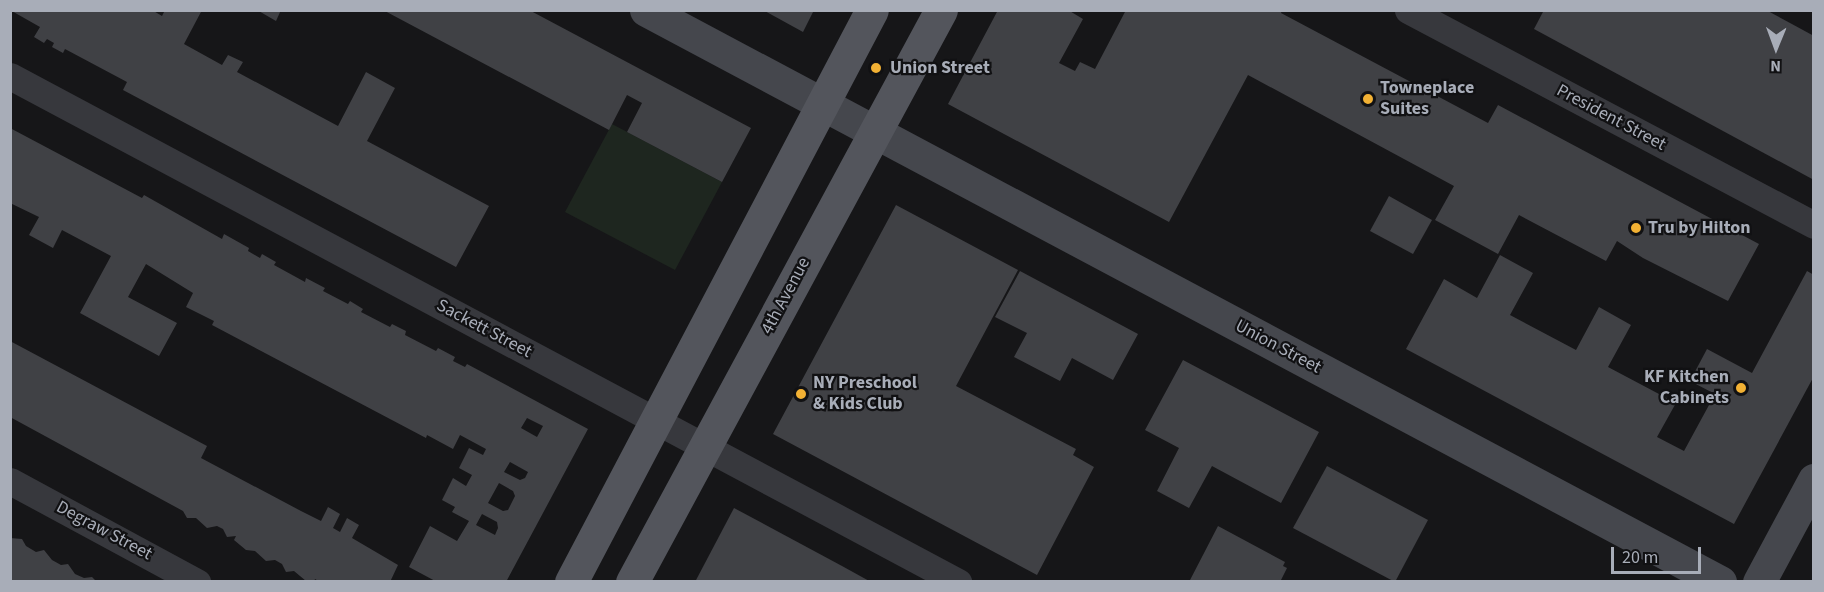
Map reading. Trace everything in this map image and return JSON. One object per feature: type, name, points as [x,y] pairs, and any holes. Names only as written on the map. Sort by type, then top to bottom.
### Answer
[{"type":"main road","name":"Union Street","points":[[646,10],[1720,582]]},
{"type":"main road","points":[[571,582],[872,10]]},
{"type":"main road","name":"4th Avenue","points":[[632,582],[940,10]]},
{"type":"main road","points":[[1759,582],[1814,480]]},
{"type":"street","name":"President Street","points":[[1408,10],[1814,225]]},
{"type":"street","name":"Sackett Street","points":[[10,76],[958,582]]},
{"type":"street","name":"Degraw Street","points":[[10,481],[197,582]]},
{"type":"shaded area","points":[[612,124],[722,182],[675,270],[565,212]]},
{"type":"building","points":[[10,10],[152,10],[162,16],[165,10],[202,10],[184,44],[222,65],[228,55],[243,62],[237,72],[338,126],[366,72],[395,88],[367,141],[489,206],[456,267],[123,90],[127,82],[65,49],[63,53],[52,47],[54,43],[47,39],[44,43],[34,37],[40,27]]},
{"type":"building","points":[[257,10],[281,10],[276,21]]},
{"type":"building","points":[[383,10],[529,10],[751,128],[722,182],[627,132],[642,103],[627,95],[609,130]]},
{"type":"building","points":[[763,10],[814,10],[803,32]]},
{"type":"building","points":[[998,10],[1068,10],[1083,19],[1059,63],[1075,71],[1080,62],[1095,69],[1126,10],[1282,10],[1281,13],[1488,123],[1498,105],[1759,244],[1728,301],[1643,258],[1617,241],[1606,261],[1519,215],[1498,254],[1435,220],[1454,186],[1248,75],[1169,222],[948,104]]},
{"type":"building","points":[[1544,10],[1766,10],[1814,36],[1814,180],[1534,29]]},
{"type":"building","points":[[10,128],[142,198],[144,195],[222,239],[224,234],[249,248],[248,251],[260,258],[262,254],[276,262],[274,265],[305,282],[306,278],[325,288],[323,291],[348,304],[350,301],[363,309],[361,312],[390,327],[392,324],[406,331],[405,335],[436,351],[438,348],[455,357],[453,361],[465,367],[467,364],[588,429],[506,582],[437,582],[409,567],[430,526],[457,541],[469,521],[452,512],[455,507],[442,500],[453,478],[466,486],[472,475],[459,468],[469,448],[483,455],[486,449],[460,435],[453,449],[427,435],[426,438],[212,325],[214,321],[186,307],[193,293],[146,264],[128,297],[177,323],[159,356],[80,313],[111,256],[62,230],[53,248],[29,235],[39,217],[10,203]],"holes":[[[527,418],[543,426],[537,437],[521,428]],[[510,462],[528,472],[525,478],[520,480],[504,472]],[[499,483],[513,491],[515,496],[508,510],[503,511],[488,503]],[[482,514],[497,522],[498,528],[495,535],[476,525]]]},
{"type":"building","points":[[1389,196],[1432,220],[1413,254],[1370,231]]},
{"type":"building","points":[[896,205],[1018,270],[956,386],[1076,449],[1073,455],[1094,467],[1037,575],[773,434]]},
{"type":"building","points":[[1500,255],[1533,273],[1510,315],[1576,350],[1599,307],[1631,325],[1608,367],[1676,403],[1657,437],[1684,451],[1715,394],[1690,381],[1707,349],[1752,373],[1807,271],[1814,275],[1814,376],[1734,524],[1406,349],[1444,279],[1477,298]]},
{"type":"building","points":[[1020,271],[1138,334],[1113,380],[1072,358],[1060,381],[1014,357],[1027,333],[995,317]]},
{"type":"building","points":[[10,341],[207,446],[201,458],[301,511],[321,521],[328,507],[340,514],[333,528],[340,532],[347,518],[359,525],[352,538],[398,565],[390,582],[320,582],[315,579],[314,582],[306,581],[294,571],[286,572],[282,564],[275,560],[266,561],[255,551],[246,550],[234,540],[236,536],[227,537],[223,529],[217,526],[207,528],[196,518],[187,518],[183,511],[10,417]]},
{"type":"building","points":[[1183,360],[1319,432],[1281,503],[1212,466],[1189,508],[1157,491],[1179,448],[1145,430]]},
{"type":"building","points":[[1327,466],[1428,520],[1395,582],[1293,528]]},
{"type":"building","points":[[734,508],[842,566],[871,582],[695,582]]},
{"type":"building","points":[[1218,526],[1285,562],[1283,566],[1287,568],[1280,582],[1189,582]]},
{"type":"building","points":[[10,538],[22,539],[26,546],[36,552],[44,550],[52,560],[61,565],[68,564],[75,574],[84,578],[92,577],[97,582],[10,582]]},
{"type":"place","name":"Union Street","points":[[876,68]]},
{"type":"place","name":"Towneplace Suites","points":[[1368,99]]},
{"type":"place","name":"Tru by Hilton","points":[[1636,228]]},
{"type":"place","name":"KF Kitchen Cabinets","points":[[1741,388]]},
{"type":"place","name":"NY Preschool & Kids Club","points":[[801,394]]}]
